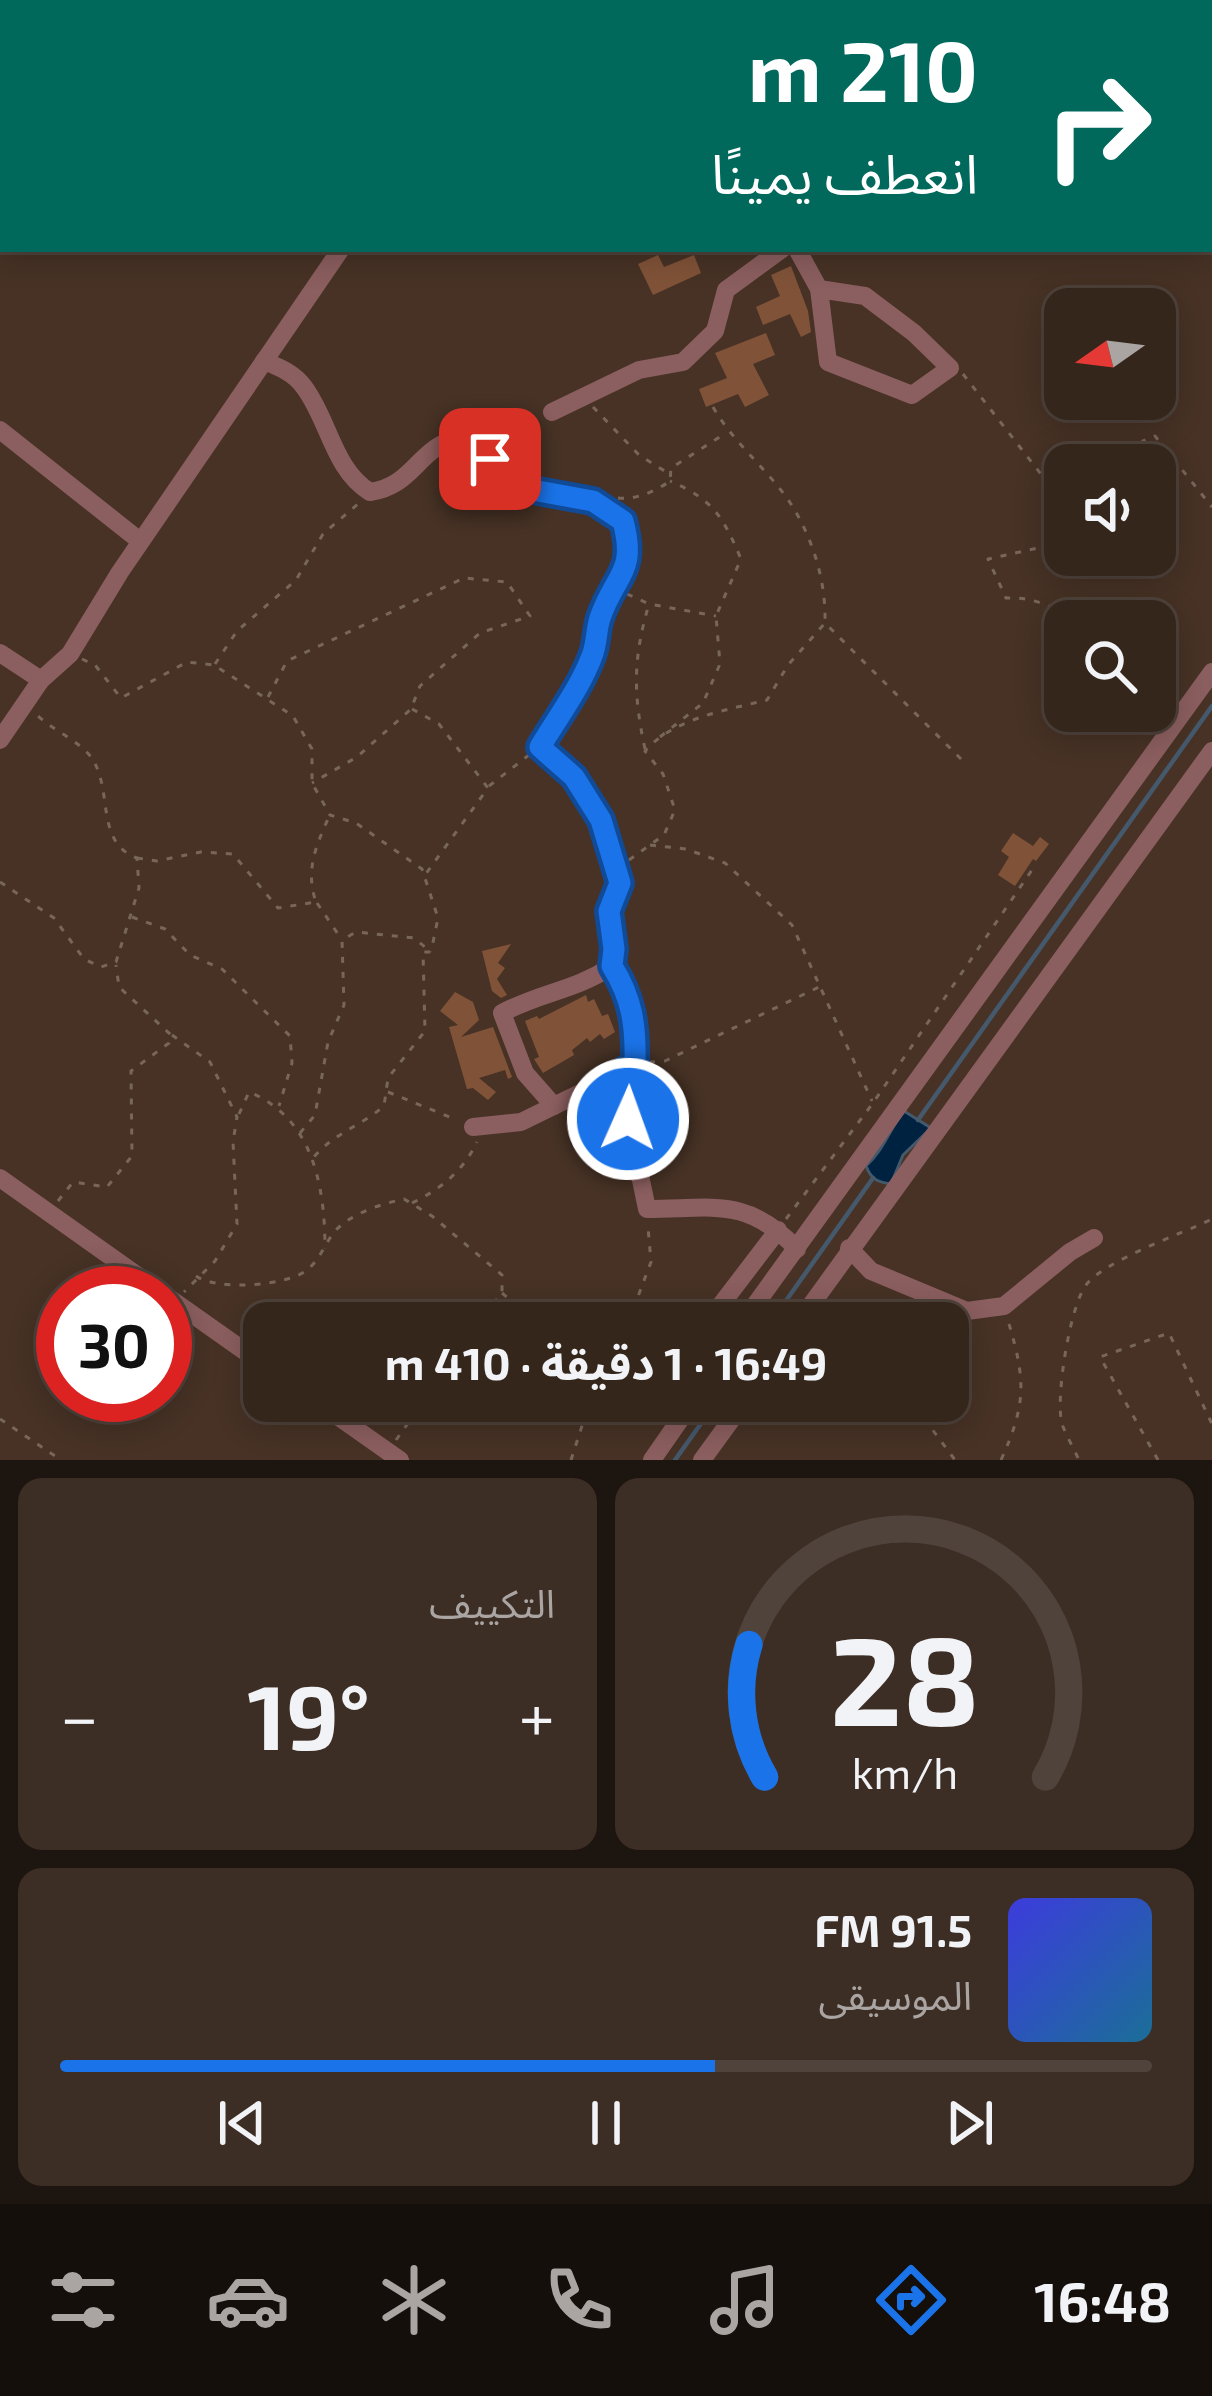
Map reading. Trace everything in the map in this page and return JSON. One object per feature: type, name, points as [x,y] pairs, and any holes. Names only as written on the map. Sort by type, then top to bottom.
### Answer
[{"type":"street","points":[[0,740],[41,680],[70,654],[140,541],[339,252]]},
{"type":"street","points":[[553,412],[639,370],[683,362],[715,331],[726,290],[778,252]]},
{"type":"street","points":[[799,252],[818,289],[828,362],[912,395],[950,368],[865,296],[818,289]]},
{"type":"street","points":[[264,361],[286,370],[304,387],[326,433],[370,492],[401,483],[434,448],[462,437],[515,483],[601,506],[623,521],[630,548],[626,568],[598,621],[595,650],[584,675],[540,747],[574,777],[601,820],[620,883],[609,911],[612,966],[629,994],[636,1030],[627,1068],[647,1209],[741,1209],[778,1230],[797,1250]]},
{"type":"street","points":[[0,430],[140,541]]},
{"type":"street","points":[[0,653],[41,680]]},
{"type":"street","points":[[758,1302],[1212,672]]},
{"type":"street","points":[[812,1302],[1212,751]]},
{"type":"street","points":[[554,1106],[525,1073],[502,1012],[529,998],[584,984],[612,966]]},
{"type":"street","points":[[473,1127],[521,1122],[627,1068]]},
{"type":"street","points":[[0,1178],[125,1266]]},
{"type":"street","points":[[723,1302],[778,1230]]},
{"type":"street","points":[[849,1248],[871,1271],[968,1311],[1004,1306],[1094,1238]]},
{"type":"street","points":[[192,1314],[243,1350]]},
{"type":"street","points":[[346,1422],[394,1456]]},
{"type":"street","points":[[652,1460],[678,1422]]},
{"type":"street","points":[[702,1460],[730,1422]]},
{"type":"path","points":[[950,368],[965,375],[1044,478]]},
{"type":"path","points":[[584,397],[639,455],[703,495],[725,523],[741,560],[716,616],[720,664],[703,703],[645,751]]},
{"type":"path","points":[[654,741],[703,716],[767,700],[788,665],[824,623],[826,591],[807,535],[789,501],[727,432],[713,407]]},
{"type":"path","points":[[670,478],[670,468],[727,432]]},
{"type":"path","points":[[1176,462],[1212,507]]},
{"type":"path","points":[[601,506],[606,497],[628,499],[670,478]]},
{"type":"path","points":[[214,665],[237,631],[296,580],[323,534],[360,501],[362,487]]},
{"type":"path","points":[[1044,547],[988,559],[1006,598],[1026,597],[1044,605]]},
{"type":"path","points":[[268,697],[286,661],[464,578],[507,582],[530,616],[479,633],[420,686],[411,709],[357,757],[312,783]]},
{"type":"path","points":[[614,589],[649,604],[716,616]]},
{"type":"path","points":[[620,883],[628,860],[664,835],[675,810],[663,774],[645,751],[635,703],[637,646],[649,604]]},
{"type":"path","points":[[824,623],[963,760]]},
{"type":"path","points":[[70,654],[94,665],[121,698],[187,662],[214,665],[293,716],[312,749],[312,783],[330,815],[356,824],[422,869],[438,918],[431,952]]},
{"type":"path","points":[[25,704],[90,755],[102,780],[110,835],[127,854],[157,861],[201,852],[233,854],[278,908],[316,902]]},
{"type":"path","points":[[1176,704],[1183,712]]},
{"type":"path","points":[[411,709],[439,724],[488,788]]},
{"type":"path","points":[[424,876],[488,788],[540,747]]},
{"type":"path","points":[[300,1133],[315,1115],[328,1042],[344,1006],[343,940],[311,887],[314,850],[330,815]]},
{"type":"path","points":[[650,844],[725,862],[792,925],[873,1103]]},
{"type":"path","points":[[137,857],[139,888],[116,962],[119,987],[171,1035],[210,1062],[237,1118]]},
{"type":"path","points":[[778,1230],[873,1103],[1036,864]]},
{"type":"path","points":[[0,882],[54,919],[84,959],[101,967],[116,962]]},
{"type":"path","points":[[130,917],[165,929],[190,955],[222,969],[290,1036],[292,1063],[279,1106]]},
{"type":"path","points":[[343,940],[356,932],[414,938],[431,952]]},
{"type":"path","points":[[312,1159],[330,1138],[384,1106],[388,1078],[424,1031],[423,952],[431,952]]},
{"type":"path","points":[[627,1068],[665,1061],[820,987]]},
{"type":"path","points":[[49,1212],[73,1182],[107,1187],[132,1156],[131,1071],[170,1043],[171,1035]]},
{"type":"path","points":[[386,1091],[473,1127],[478,1139],[466,1166],[410,1204]]},
{"type":"path","points":[[192,1279],[215,1261],[237,1224],[233,1142],[249,1092],[279,1106],[300,1133],[325,1210],[325,1251]]},
{"type":"path","points":[[196,1276],[206,1283],[261,1285],[304,1273],[325,1251],[336,1230],[377,1204],[404,1199],[432,1216],[502,1276],[502,1292],[495,1302]]},
{"type":"path","points":[[636,1302],[651,1262],[647,1209]]},
{"type":"path","points":[[1077,1460],[1061,1420],[1062,1388],[1072,1323],[1086,1285],[1121,1260],[1210,1220],[1212,1231]]},
{"type":"path","points":[[502,1292],[513,1302]]},
{"type":"path","points":[[1001,1460],[1017,1423],[1023,1371],[1004,1306]]},
{"type":"path","points":[[1158,1460],[1100,1357],[1169,1334],[1212,1424]]},
{"type":"path","points":[[0,1419],[61,1460]]},
{"type":"path","points":[[394,1456],[413,1422]]},
{"type":"path","points":[[572,1460],[584,1422]]},
{"type":"path","points":[[927,1422],[955,1460]]},
{"type":"water","points":[[904,1111],[931,1128],[903,1155],[891,1184],[882,1182],[866,1166]]},
{"type":"building","points":[[658,255],[664,267],[694,255],[701,273],[653,295],[638,264]]},
{"type":"building","points":[[791,266],[811,332],[801,337],[790,314],[763,325],[756,307],[780,296],[771,275]]},
{"type":"building","points":[[766,333],[775,355],[753,364],[769,395],[745,407],[738,394],[706,407],[699,389],[727,378],[715,353]]},
{"type":"building","points":[[1013,833],[1033,846],[1040,837],[1049,844],[1015,886],[998,875],[1009,857],[1001,851]]},
{"type":"building","points":[[511,944],[498,963],[505,968],[497,979],[507,995],[501,998],[492,991],[482,951]]},
{"type":"building","points":[[455,992],[473,1002],[479,1020],[461,1037],[493,1027],[512,1077],[508,1079],[505,1070],[479,1078],[496,1092],[488,1100],[473,1088],[467,1089],[449,1027],[458,1025],[440,1011]]},
{"type":"building","points":[[586,995],[588,1002],[594,999],[602,1016],[608,1014],[615,1032],[604,1039],[600,1034],[590,1042],[587,1038],[572,1050],[574,1055],[543,1073],[534,1059],[539,1057],[525,1021],[539,1019]]},
{"type":"waterway","points":[[918,1120],[1212,706]]},
{"type":"waterway","points":[[785,1302],[873,1178]]},
{"type":"waterway","points":[[675,1460],[702,1422]]},
{"type":"route","points":[[490,459],[515,483],[601,506],[623,521],[630,548],[626,568],[598,621],[595,650],[584,675],[540,747],[574,777],[601,820],[620,883],[609,911],[612,966],[629,994],[636,1030],[635,1063],[619,1074],[628,1119]]}]
